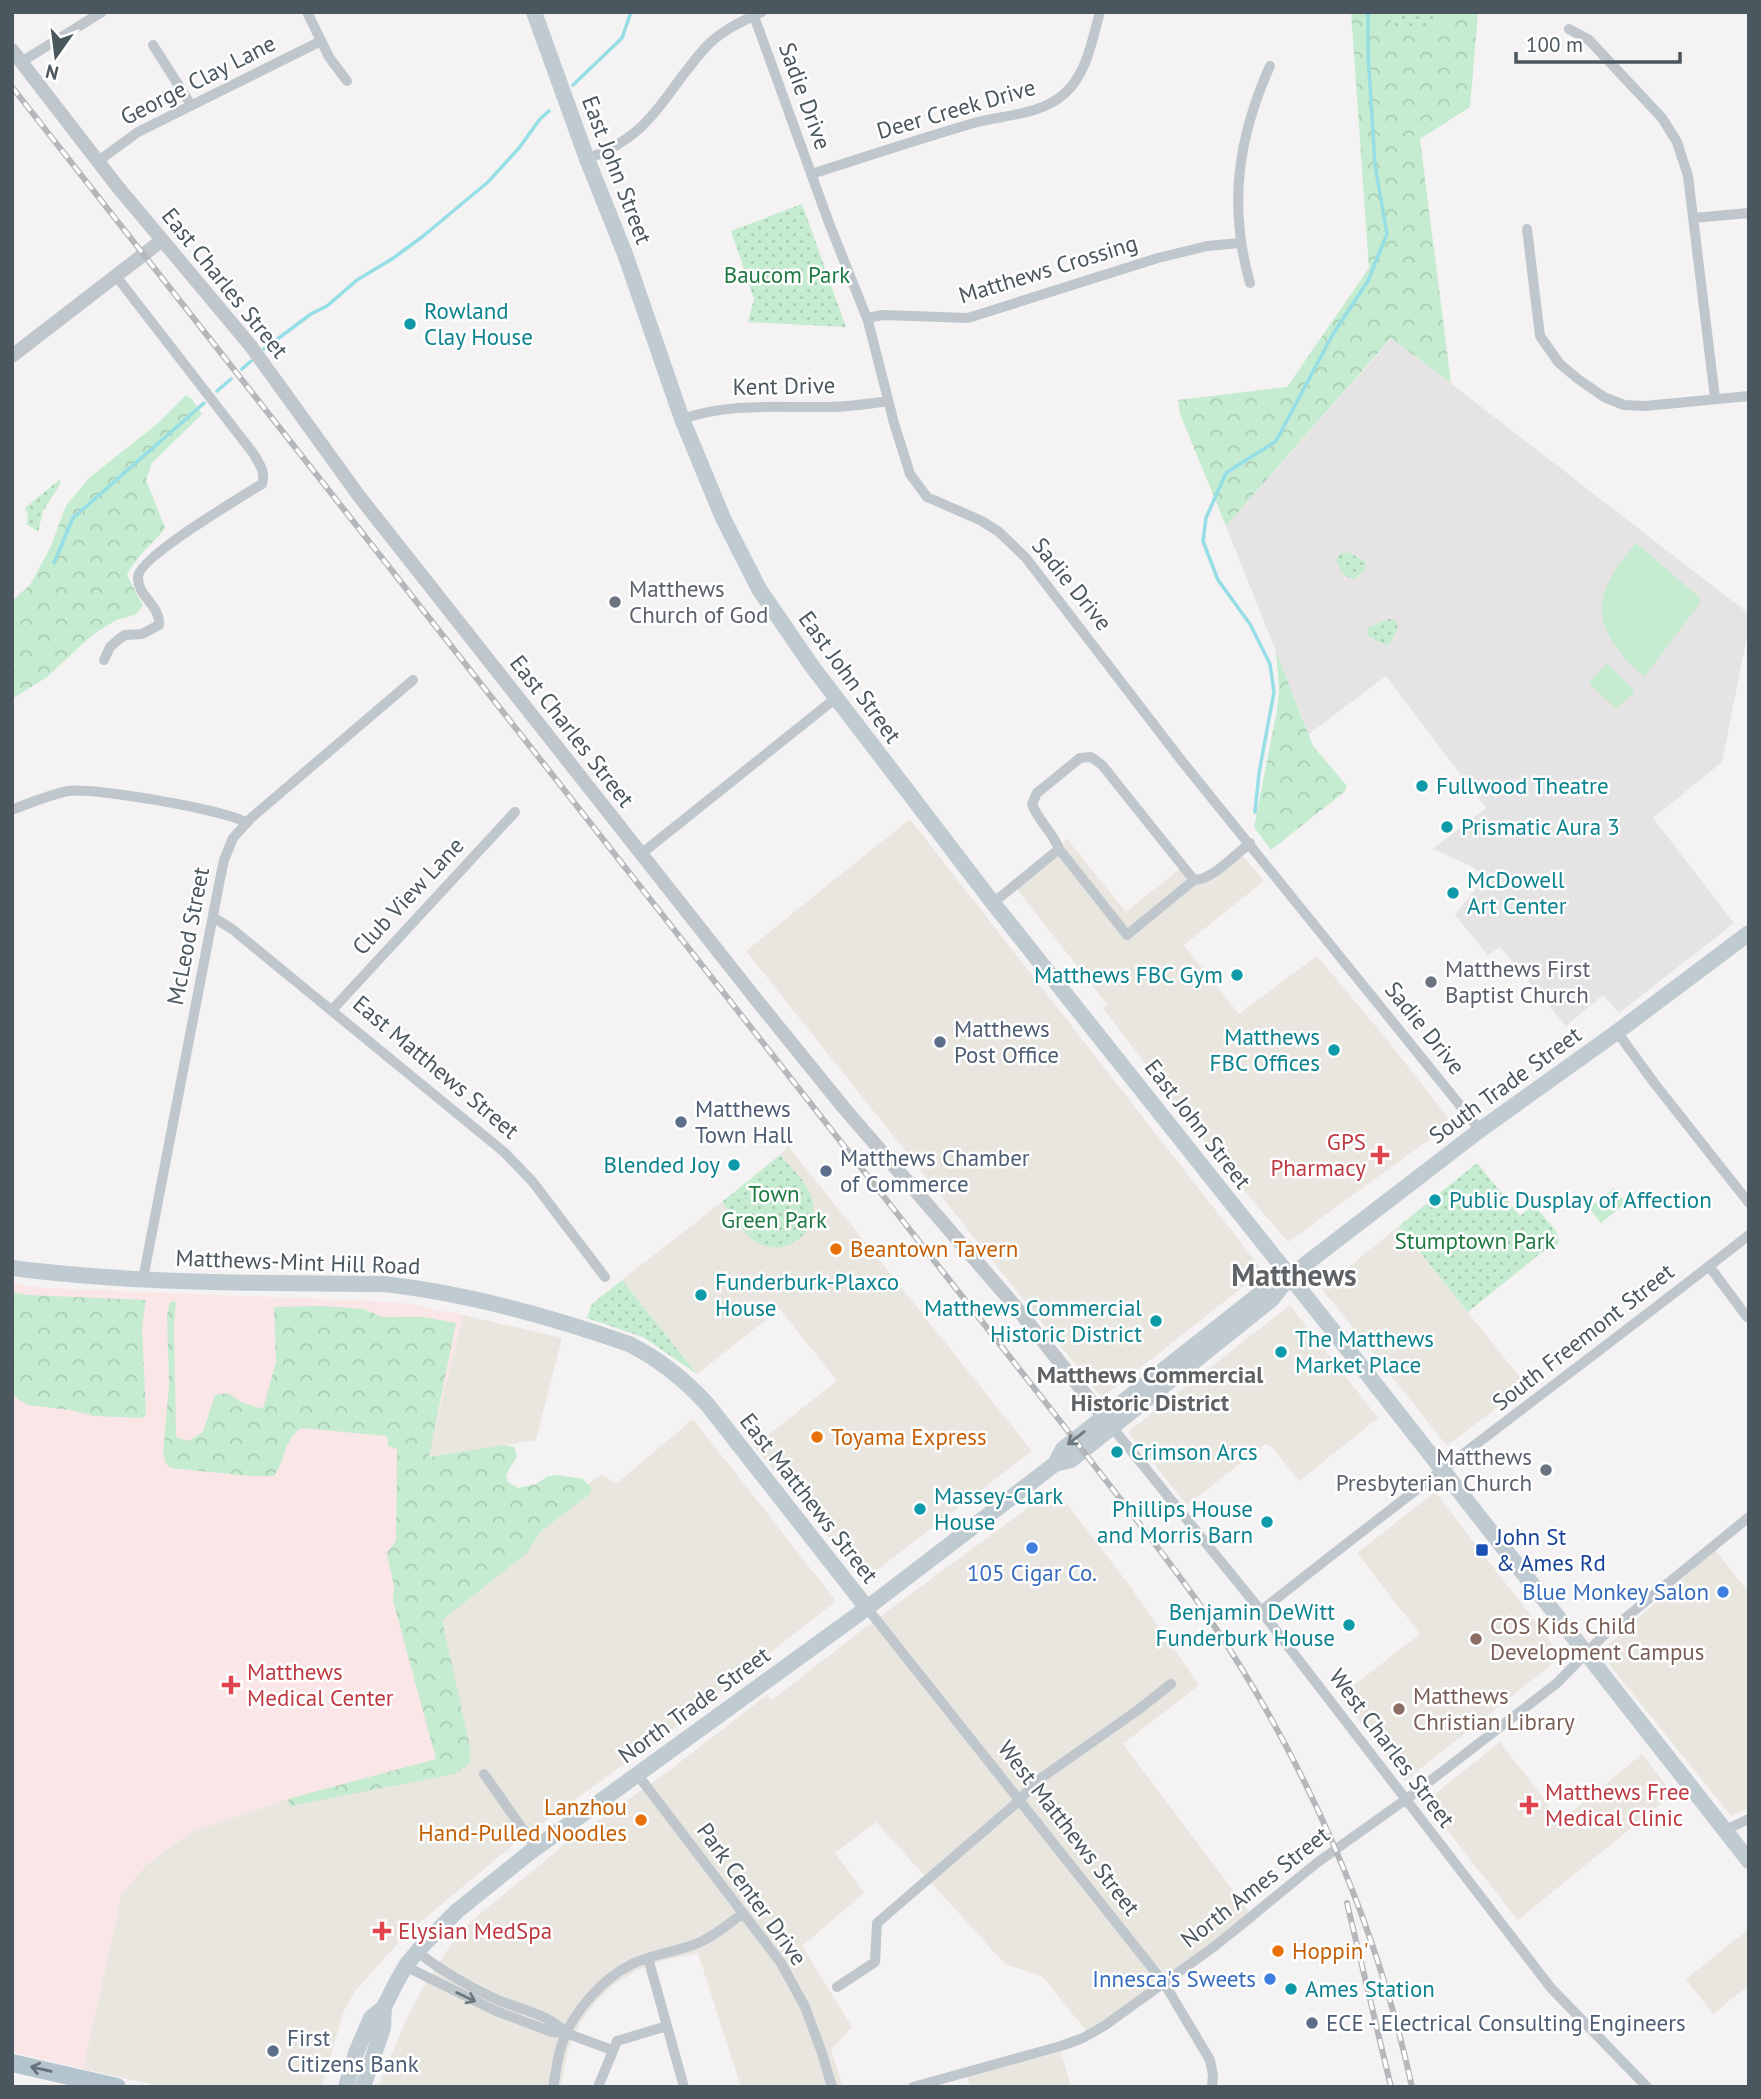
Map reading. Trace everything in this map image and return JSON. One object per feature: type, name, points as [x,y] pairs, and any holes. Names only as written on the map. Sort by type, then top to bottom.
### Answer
[{"type":"main road","name":"East John Street","points":[[534,12],[587,159],[625,254],[682,419],[723,517],[759,589],[836,698],[993,903],[1749,1861]]},
{"type":"main road","name":"South Trade Street","points":[[1290,1276],[1480,1129],[1617,1032],[1749,933]]},
{"type":"main road","name":"Matthews-Mint Hill Road","points":[[12,1268],[72,1276],[383,1284],[414,1288],[463,1296],[572,1325],[629,1344],[655,1358]]},
{"type":"main road","name":"North Trade Street","points":[[345,2087],[371,2018],[384,2007],[405,1966],[457,1911],[637,1773],[867,1608],[1055,1464],[1063,1449],[1107,1422],[1266,1289],[1290,1276]]},
{"type":"main road","name":"East Matthews Street","points":[[655,1358],[677,1374],[707,1404],[867,1608]]},
{"type":"main road","name":"North Trade Street","points":[[363,2087],[383,2028],[384,2007]]},
{"type":"main road","points":[[12,2063],[117,2087]]},
{"type":"street","points":[[17,56],[102,12]]},
{"type":"street","points":[[307,12],[329,57],[347,81]]},
{"type":"street","name":"Deer Creek Drive","points":[[811,174],[939,133],[1038,109],[1057,100],[1071,87],[1084,66],[1100,12]]},
{"type":"street","points":[[587,159],[618,146],[635,134],[653,116],[705,47],[732,25],[758,14]]},
{"type":"street","name":"Sadie Drive","points":[[758,14],[811,174],[867,318],[910,474],[931,500],[982,521],[999,532],[1026,558],[1181,760],[1480,1129]]},
{"type":"street","points":[[1569,29],[1589,40],[1653,108],[1671,132],[1685,163],[1715,398]]},
{"type":"street","name":"George Clay Lane","points":[[97,162],[138,132],[321,41]]},
{"type":"street","points":[[153,45],[191,105]]},
{"type":"street","name":"East Charles Street","points":[[17,56],[97,162],[250,345],[359,496],[640,854],[842,1105],[1015,1306],[1107,1422]]},
{"type":"street","points":[[1250,283],[1240,243],[1237,201],[1240,161],[1248,122],[1270,66]]},
{"type":"street","points":[[1693,218],[1749,213]]},
{"type":"street","points":[[1527,229],[1540,336],[1559,363],[1604,397],[1624,405],[1645,406],[1749,396]]},
{"type":"street","points":[[12,356],[161,241]]},
{"type":"street","name":"Matthews Crossing","points":[[867,318],[968,318],[1157,258],[1207,246],[1240,243]]},
{"type":"street","points":[[104,660],[110,647],[125,635],[142,634],[159,625],[159,615],[138,585],[138,575],[143,566],[181,536],[262,484],[263,480],[262,471],[253,453],[116,276]]},
{"type":"street","name":"Kent Drive","points":[[682,419],[716,408],[830,407],[888,401]]},
{"type":"street","name":"McLeod Street","points":[[143,1279],[229,845],[247,824],[413,680]]},
{"type":"street","points":[[640,854],[836,698]]},
{"type":"street","points":[[1194,880],[1102,765],[1091,757],[1080,758],[1037,793],[1032,804],[1036,814],[1055,839],[1059,849],[1127,934],[1194,880],[1209,877],[1250,843]]},
{"type":"street","points":[[12,810],[69,791],[109,792],[226,814],[247,824]]},
{"type":"street","name":"Club View Lane","points":[[332,1010],[515,812]]},
{"type":"street","points":[[993,903],[1059,849]]},
{"type":"street","name":"East Matthews Street","points":[[213,917],[232,929],[332,1010],[516,1163],[606,1277]]},
{"type":"street","points":[[1617,1032],[1749,1203]]},
{"type":"street","name":"South Freemont Street","points":[[1261,1611],[1441,1469],[1504,1424],[1749,1235]]},
{"type":"street","points":[[1709,1266],[1747,1317]]},
{"type":"street","name":"West Charles Street","points":[[1107,1422],[1261,1611],[1551,1988],[1647,2087]]},
{"type":"street","name":"North Ames Street","points":[[913,2087],[1083,2038],[1164,1983],[1557,1683],[1602,1637],[1749,1517]]},
{"type":"street","name":"West Matthews Street","points":[[867,1608],[1164,1983],[1210,2060],[1212,2087]]},
{"type":"street","points":[[837,1987],[875,1962],[875,1931],[881,1918],[1020,1800],[1034,1783],[1171,1684]]},
{"type":"street","name":"Park Center Drive","points":[[637,1773],[781,1963],[805,2007],[832,2087]]},
{"type":"street","points":[[484,1774],[536,1848]]},
{"type":"street","points":[[1725,1830],[1749,1819]]},
{"type":"street","points":[[553,2087],[566,2033],[606,1983],[630,1965],[693,1945],[716,1934],[743,1913]]},
{"type":"street","points":[[417,1952],[438,1968],[481,1992],[556,2022],[566,2033]]},
{"type":"street","points":[[648,1958],[684,2087]]},
{"type":"street","points":[[405,1966],[496,2011],[612,2050]]},
{"type":"street","points":[[598,2087],[612,2050],[622,2038],[667,2026]]},
{"type":"shaded area","points":[[1392,338],[1749,614],[1749,626],[1722,762],[1653,818],[1734,923],[1619,1013],[1603,995],[1566,1026],[1500,947],[1488,955],[1455,915],[1486,876],[1433,849],[1486,808],[1386,676],[1309,734],[1226,526]]},
{"type":"shaded area","points":[[910,819],[1263,1271],[1102,1398],[746,951]]},
{"type":"shaded area","points":[[1067,839],[1126,912],[1182,867],[1195,883],[1237,849],[1264,881],[1184,945],[1239,1014],[1317,956],[1452,1123],[1288,1242],[1224,1167],[1103,1008],[1107,1004],[1012,883]]},
{"type":"shaded area","points":[[788,1146],[1032,1451],[864,1580],[754,1446],[837,1381],[780,1309],[697,1374],[622,1280],[722,1202],[749,1236],[778,1247],[797,1242],[805,1185],[780,1155]]},
{"type":"shaded area","points":[[1399,1226],[1526,1385],[1447,1446],[1322,1289]]},
{"type":"shaded area","name":"Matthews Medical Center","points":[[12,1283],[43,1288],[403,1303],[463,1315],[415,1511],[467,1751],[288,1799],[192,1832],[147,1864],[122,1893],[83,2069],[12,2052]]},
{"type":"shaded area","points":[[1290,1305],[1378,1418],[1299,1481],[1272,1447],[1265,1444],[1187,1505],[1128,1432]]},
{"type":"shaded area","points":[[463,1315],[562,1338],[536,1440],[428,1457]]},
{"type":"shaded area","points":[[693,1419],[836,1601],[669,1732],[519,1840],[407,1933],[356,1990],[344,2010],[321,2087],[163,2087],[83,2069],[122,1893],[147,1864],[192,1832],[288,1799],[433,1618],[516,1539],[602,1474],[616,1484]]},
{"type":"shaded area","points":[[1055,1488],[1126,1581],[1199,1685],[1123,1744],[1256,1921],[1092,2038],[1042,1976],[1005,1964],[876,1822],[835,1853],[864,1893],[802,1946],[852,2027],[831,2050],[843,2087],[741,2087],[698,1953],[661,1961],[614,1984],[581,2021],[568,2049],[561,2087],[378,2087],[406,2020],[425,1984],[468,1924],[565,1844],[670,1770],[767,1695],[772,1700],[863,1629]]},
{"type":"shaded area","points":[[1435,1492],[1562,1656],[1405,1781],[1340,1696],[1420,1634],[1357,1553]]},
{"type":"shaded area","points":[[1715,1550],[1749,1593],[1749,1808],[1731,1816],[1604,1658],[1602,1650]]},
{"type":"shaded area","points":[[1500,1742],[1561,1821],[1642,1754],[1673,1794],[1518,1920],[1425,1802]]},
{"type":"shaded area","points":[[1749,1929],[1749,1985],[1713,2014],[1686,1979]]},
{"type":"shaded area","points":[[1061,2052],[1071,2087],[970,2087],[967,2076]]},
{"type":"green space","points":[[1351,12],[1478,12],[1470,107],[1420,139],[1451,383],[1391,338],[1226,526],[1180,414],[1178,400],[1287,387],[1369,268]]},
{"type":"green space","points":[[1391,12],[1435,12],[1435,27],[1391,29]]},
{"type":"green space","name":"Baucom Park","points":[[802,204],[846,327],[748,322],[754,299],[731,231]]},
{"type":"green space","points":[[186,395],[202,414],[152,463],[146,480],[165,528],[127,575],[143,606],[135,615],[116,620],[91,636],[47,677],[12,699],[12,601],[30,585],[50,548],[66,506],[89,478],[158,423]]},
{"type":"green space","points":[[59,480],[61,483],[43,511],[38,532],[27,524],[28,515],[25,508]]},
{"type":"green space","points":[[1636,543],[1699,597],[1700,603],[1645,676],[1618,650],[1607,630],[1602,604],[1610,579]]},
{"type":"green space","points":[[1348,552],[1366,562],[1365,569],[1355,579],[1345,575],[1336,561],[1339,554]]},
{"type":"green space","points":[[1389,619],[1395,620],[1398,627],[1389,645],[1367,635],[1369,627]]},
{"type":"green space","points":[[1276,651],[1313,746],[1347,786],[1344,792],[1271,850],[1254,827],[1277,710],[1279,690]]},
{"type":"green space","points":[[1607,663],[1635,691],[1616,709],[1589,683]]},
{"type":"green space","name":"Town Green Park","points":[[780,1155],[801,1178],[810,1194],[812,1218],[801,1237],[782,1247],[770,1247],[758,1243],[748,1235],[722,1202]]},
{"type":"green space","name":"Stumptown Park","points":[[1477,1163],[1520,1216],[1534,1205],[1556,1231],[1559,1243],[1549,1251],[1546,1249],[1468,1312],[1399,1226]]},
{"type":"green space","points":[[1614,1188],[1626,1203],[1601,1223],[1589,1208]]},
{"type":"green space","points":[[622,1280],[697,1374],[643,1337],[587,1318],[592,1304]]},
{"type":"green space","points":[[12,1292],[146,1300],[142,1327],[146,1414],[142,1418],[94,1416],[28,1405],[19,1400],[12,1393]]},
{"type":"green space","points":[[170,1302],[176,1302],[176,1437],[189,1441],[203,1432],[215,1395],[228,1393],[241,1402],[263,1409],[276,1362],[274,1307],[364,1309],[382,1317],[423,1317],[456,1323],[429,1457],[504,1445],[514,1447],[517,1456],[506,1475],[508,1482],[518,1488],[536,1484],[548,1476],[558,1475],[583,1479],[591,1488],[591,1493],[541,1531],[527,1553],[442,1620],[470,1747],[470,1763],[455,1774],[290,1806],[288,1799],[436,1759],[393,1601],[394,1586],[387,1553],[396,1541],[397,1449],[388,1446],[387,1436],[301,1428],[288,1444],[274,1476],[171,1468],[166,1464],[163,1452],[169,1385],[167,1315]]},
{"type":"waterway","points":[[573,85],[622,38],[631,12]]},
{"type":"waterway","points":[[1255,812],[1259,773],[1274,692],[1270,664],[1250,624],[1218,580],[1203,541],[1206,518],[1226,473],[1276,441],[1333,334],[1368,281],[1387,234],[1375,165],[1368,12]]},
{"type":"waterway","points":[[264,349],[311,314],[327,306],[357,280],[422,237],[488,182],[549,111]]},
{"type":"waterway","points":[[242,369],[251,361]]},
{"type":"waterway","points":[[217,391],[231,379]]},
{"type":"waterway","points":[[54,563],[73,518],[204,403]]},
{"type":"railway","points":[[12,87],[1075,1440],[1193,1595],[1244,1672],[1276,1727],[1333,1843],[1378,1963],[1412,2087]]},
{"type":"railway","points":[[1347,1903],[1391,2087]]},
{"type":"place","name":"Rowland Clay House","points":[[410,324]]},
{"type":"place","name":"Matthews Church of God","points":[[615,602]]},
{"type":"place","name":"Fullwood Theatre","points":[[1422,786]]},
{"type":"place","name":"Prismatic Aura 3","points":[[1447,827]]},
{"type":"place","name":"McDowell Art Center","points":[[1453,893]]},
{"type":"place","name":"Matthews FBC Gym","points":[[1237,975]]},
{"type":"place","name":"Matthews First Baptist Church","points":[[1431,982]]},
{"type":"place","name":"Matthews Post Office","points":[[940,1042]]},
{"type":"place","name":"Matthews FBC Offices","points":[[1334,1050]]},
{"type":"place","name":"Matthews Town Hall","points":[[681,1122]]},
{"type":"place","name":"GPS Pharmacy","points":[[1380,1155]]},
{"type":"place","name":"Blended Joy","points":[[734,1165]]},
{"type":"place","name":"Matthews Chamber of Commerce","points":[[826,1171]]},
{"type":"place","name":"Public Dusplay of Affection","points":[[1435,1200]]},
{"type":"place","name":"Beantown Tavern","points":[[836,1249]]},
{"type":"place","name":"Funderburk-Plaxco House","points":[[701,1295]]},
{"type":"place","name":"Matthews Commercial Historic District","points":[[1156,1321]]},
{"type":"place","name":"The Matthews Market Place","points":[[1281,1352]]},
{"type":"place","name":"Toyama Express","points":[[817,1437]]},
{"type":"place","name":"Crimson Arcs","points":[[1117,1452]]},
{"type":"place","name":"Matthews Presbyterian Church","points":[[1546,1470]]},
{"type":"place","name":"Massey-Clark House","points":[[920,1509]]},
{"type":"place","name":"Phillips House and Morris Barn","points":[[1267,1522]]},
{"type":"place","name":"105 Cigar Co.","points":[[1032,1548]]},
{"type":"place","name":"John St & Ames Rd","points":[[1482,1550]]},
{"type":"place","name":"Blue Monkey Salon","points":[[1723,1592]]},
{"type":"place","name":"Benjamin DeWitt Funderburk House","points":[[1349,1625]]},
{"type":"place","name":"COS Kids Child Development Campus","points":[[1476,1639]]},
{"type":"place","name":"Matthews Medical Center","points":[[231,1685]]},
{"type":"place","name":"Matthews Christian Library","points":[[1399,1709]]},
{"type":"place","name":"Matthews Free Medical Clinic","points":[[1529,1805]]},
{"type":"place","name":"Lanzhou Hand-Pulled Noodles","points":[[641,1820]]},
{"type":"place","name":"Elysian MedSpa","points":[[382,1931]]},
{"type":"place","name":"Hoppin'","points":[[1278,1951]]},
{"type":"place","name":"Innesca's Sweets","points":[[1270,1979]]},
{"type":"place","name":"Ames Station","points":[[1291,1989]]},
{"type":"place","name":"ECE - Electrical Consulting Engineers","points":[[1312,2023]]},
{"type":"place","name":"First Citizens Bank","points":[[273,2051]]},
{"type":"district","name":"Matthews","points":[[1294,1276]]},
{"type":"district","name":"Matthews Commercial Historic District","points":[[1150,1389]]}]
